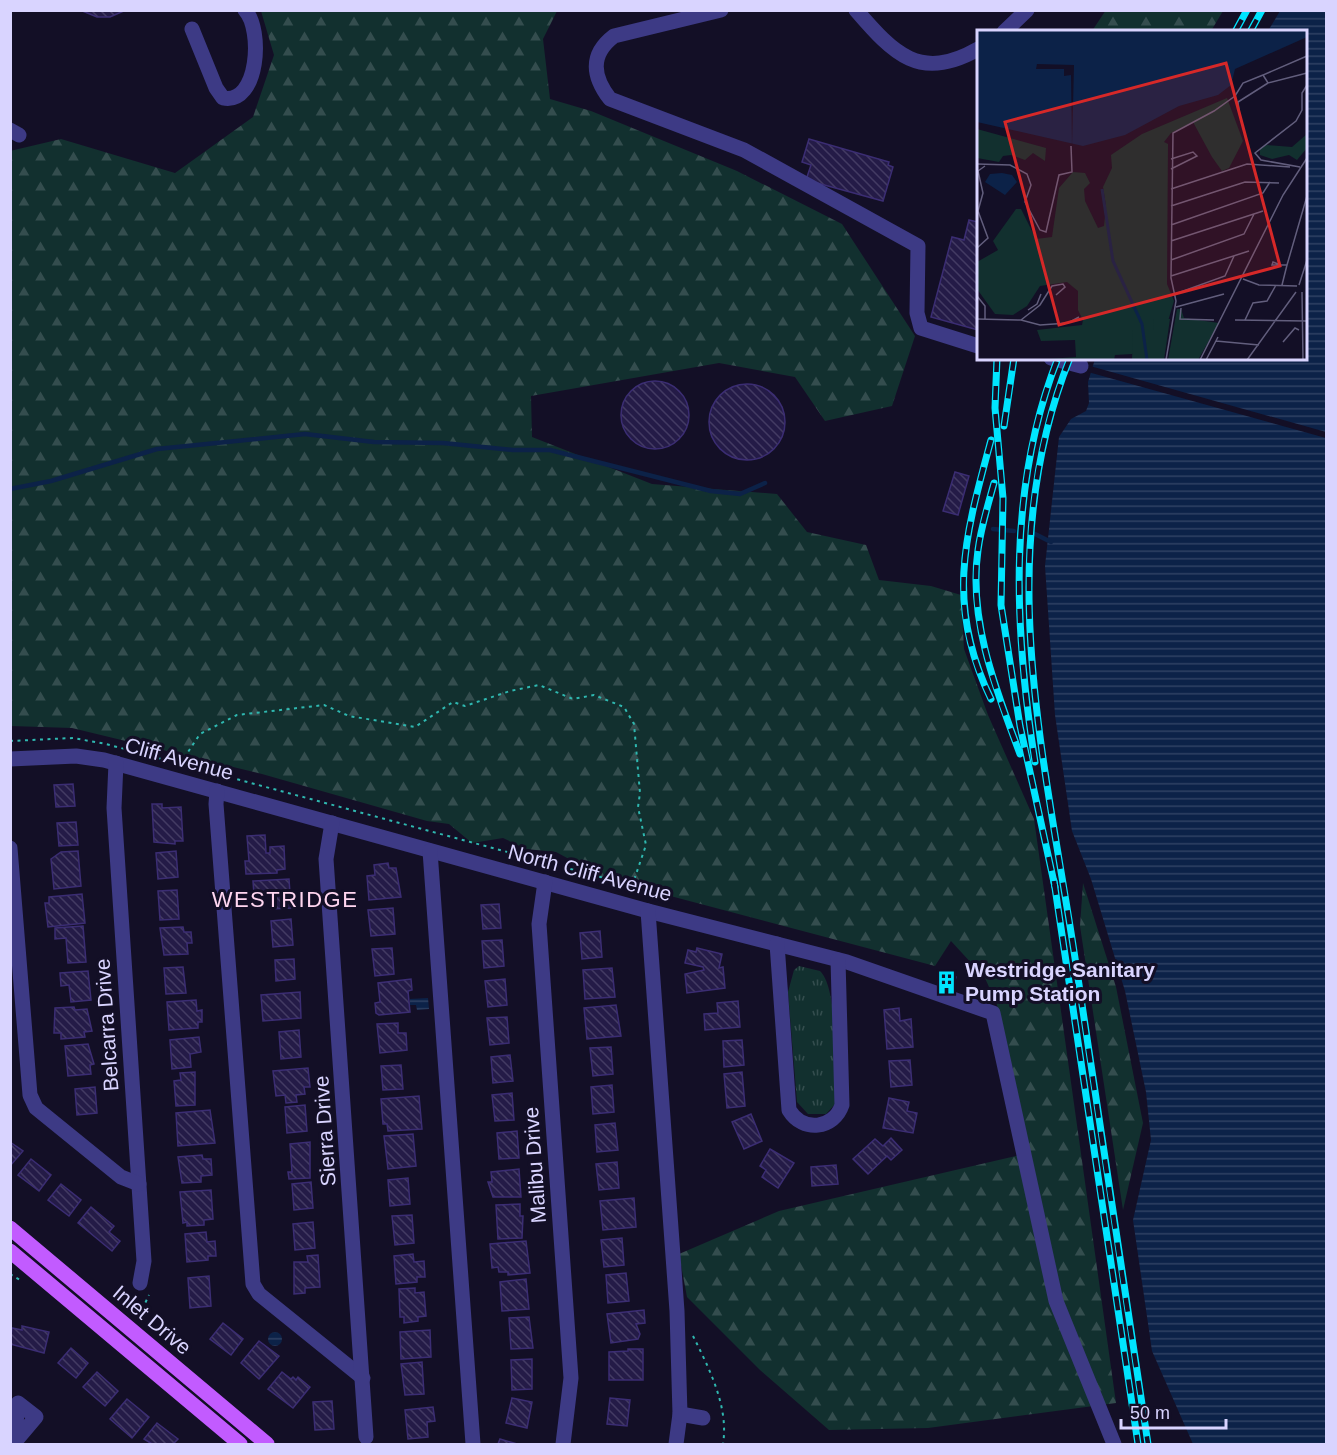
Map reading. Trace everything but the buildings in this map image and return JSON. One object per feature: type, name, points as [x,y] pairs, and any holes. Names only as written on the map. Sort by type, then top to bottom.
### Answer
[{"type":"main road","name":"Inlet Drive","points":[[10,1228],[267,1444]]},
{"type":"main road","name":"Inlet Drive","points":[[10,1251],[240,1444]]},
{"type":"street","points":[[192,29],[216,88],[223,98],[236,98],[244,91],[253,72],[255,28],[245,10]]},
{"type":"street","points":[[721,10],[614,36],[605,43],[599,56],[595,71],[599,84],[610,99],[744,150],[918,246],[917,313],[921,328],[977,346]]},
{"type":"street","points":[[856,10],[885,43],[908,60],[933,63],[961,59],[977,50]]},
{"type":"street","points":[[1006,30],[1027,10]]},
{"type":"street","points":[[1059,360],[1081,366]]},
{"type":"street","name":"Cliff Avenue","points":[[10,759],[76,756],[116,764],[332,823]]},
{"type":"street","name":"Belcarra Drive","points":[[116,764],[114,808],[144,1261],[140,1284]]},
{"type":"street","points":[[217,791],[253,1284],[259,1294],[363,1378]]},
{"type":"street","name":"North Cliff Avenue","points":[[332,823],[648,911],[838,960],[993,1013],[1056,1301],[1114,1444]]},
{"type":"street","name":"Sierra Drive","points":[[332,823],[326,859],[366,1437]]},
{"type":"street","points":[[10,848],[30,1095],[36,1108],[121,1177],[139,1184]]},
{"type":"street","points":[[430,851],[473,1444]]},
{"type":"street","name":"Malibu Drive","points":[[545,882],[538,924],[571,1378],[563,1444]]},
{"type":"street","points":[[648,911],[677,1311],[680,1414],[675,1444]]},
{"type":"street","points":[[777,944],[789,1110],[795,1119],[812,1125],[831,1122],[839,1115],[842,1105],[838,960]]},
{"type":"street","points":[[680,1414],[703,1418]]},
{"type":"path","points":[[180,764],[200,734],[237,715],[324,705],[349,716],[415,728],[453,702],[465,706],[510,691],[539,685],[573,699],[594,694],[624,707],[634,724],[638,807],[646,845],[632,886]]},
{"type":"path","points":[[10,741],[42,738],[89,740],[180,764],[645,890],[648,911]]},
{"type":"path","points":[[135,1321],[150,1296],[140,1284]]},
{"type":"path","points":[[691,1332],[714,1380],[722,1414],[723,1444]]},
{"type":"green space","points":[[1106,10],[1223,10],[1212,30],[1093,30]]},
{"type":"green space","points":[[261,11],[557,11],[543,39],[550,99],[591,111],[737,171],[842,224],[915,336],[892,406],[825,421],[795,377],[719,363],[531,396],[532,437],[652,484],[777,494],[807,532],[866,545],[879,580],[931,586],[961,595],[964,649],[988,715],[1034,819],[1116,1403],[928,1428],[829,1430],[760,1370],[687,1297],[679,1254],[779,1211],[1029,1153],[997,1005],[985,978],[951,941],[935,966],[576,871],[569,859],[556,852],[526,849],[503,838],[472,843],[449,824],[427,821],[262,774],[72,728],[11,726],[10,151],[61,139],[175,173],[253,117],[274,55]]},
{"type":"green space","points":[[1083,883],[1116,987],[1143,1123],[1123,1210],[1080,926]]},
{"type":"green space","points":[[799,966],[820,971],[830,995],[835,1033],[836,1103],[826,1114],[808,1114],[797,1102],[788,992],[794,970]]},
{"type":"water","points":[[1280,11],[1326,11],[1326,1444],[1193,1444],[1152,1351],[1133,1220],[1151,1140],[1146,1092],[1125,991],[1091,879],[1072,831],[1055,715],[1045,566],[1059,437],[1071,419],[1086,411],[1089,403],[1088,382],[1095,360],[1307,360],[1307,30],[1269,30]]},
{"type":"water","points":[[428,998],[429,1009],[417,1010],[416,1005],[410,1005],[410,999]]},
{"type":"water","points":[[272,1332],[278,1332],[282,1339],[278,1346],[272,1346],[268,1342],[268,1336]]},
{"type":"pier","points":[[1090,366],[1326,432],[1326,438],[1088,372]]},
{"type":"waterway","points":[[10,489],[51,481],[157,449],[305,434],[374,442],[443,443],[513,450],[550,450],[711,491],[740,494],[765,483]]},
{"type":"waterway","points":[[993,529],[1014,531]]},
{"type":"waterway","points":[[1035,534],[1051,542]]},
{"type":"railway","points":[[1236,30],[1247,10]]},
{"type":"railway","points":[[1251,30],[1262,10]]},
{"type":"railway","points":[[997,360],[995,408],[1003,498],[1001,605],[1020,726],[1055,887]]},
{"type":"railway","points":[[1004,426],[1014,360]]},
{"type":"railway","points":[[1035,762],[1023,660],[1020,558],[1023,507],[1030,457],[1042,407],[1057,360]]},
{"type":"railway","points":[[1069,360],[1046,432],[1033,506],[1029,581],[1032,656],[1039,732],[1050,807],[1148,1444]]},
{"type":"railway","points":[[991,440],[967,539],[964,570],[964,601],[968,632],[977,665],[991,699]]},
{"type":"railway","points":[[994,483],[978,550],[977,602],[986,654],[1020,754]]},
{"type":"railway","points":[[1054,881],[1138,1444]]},
{"type":"place","name":"Westridge Sanitary Pump Station","points":[[947,982]]},
{"type":"district","name":"WESTRIDGE","points":[[285,899]]}]
